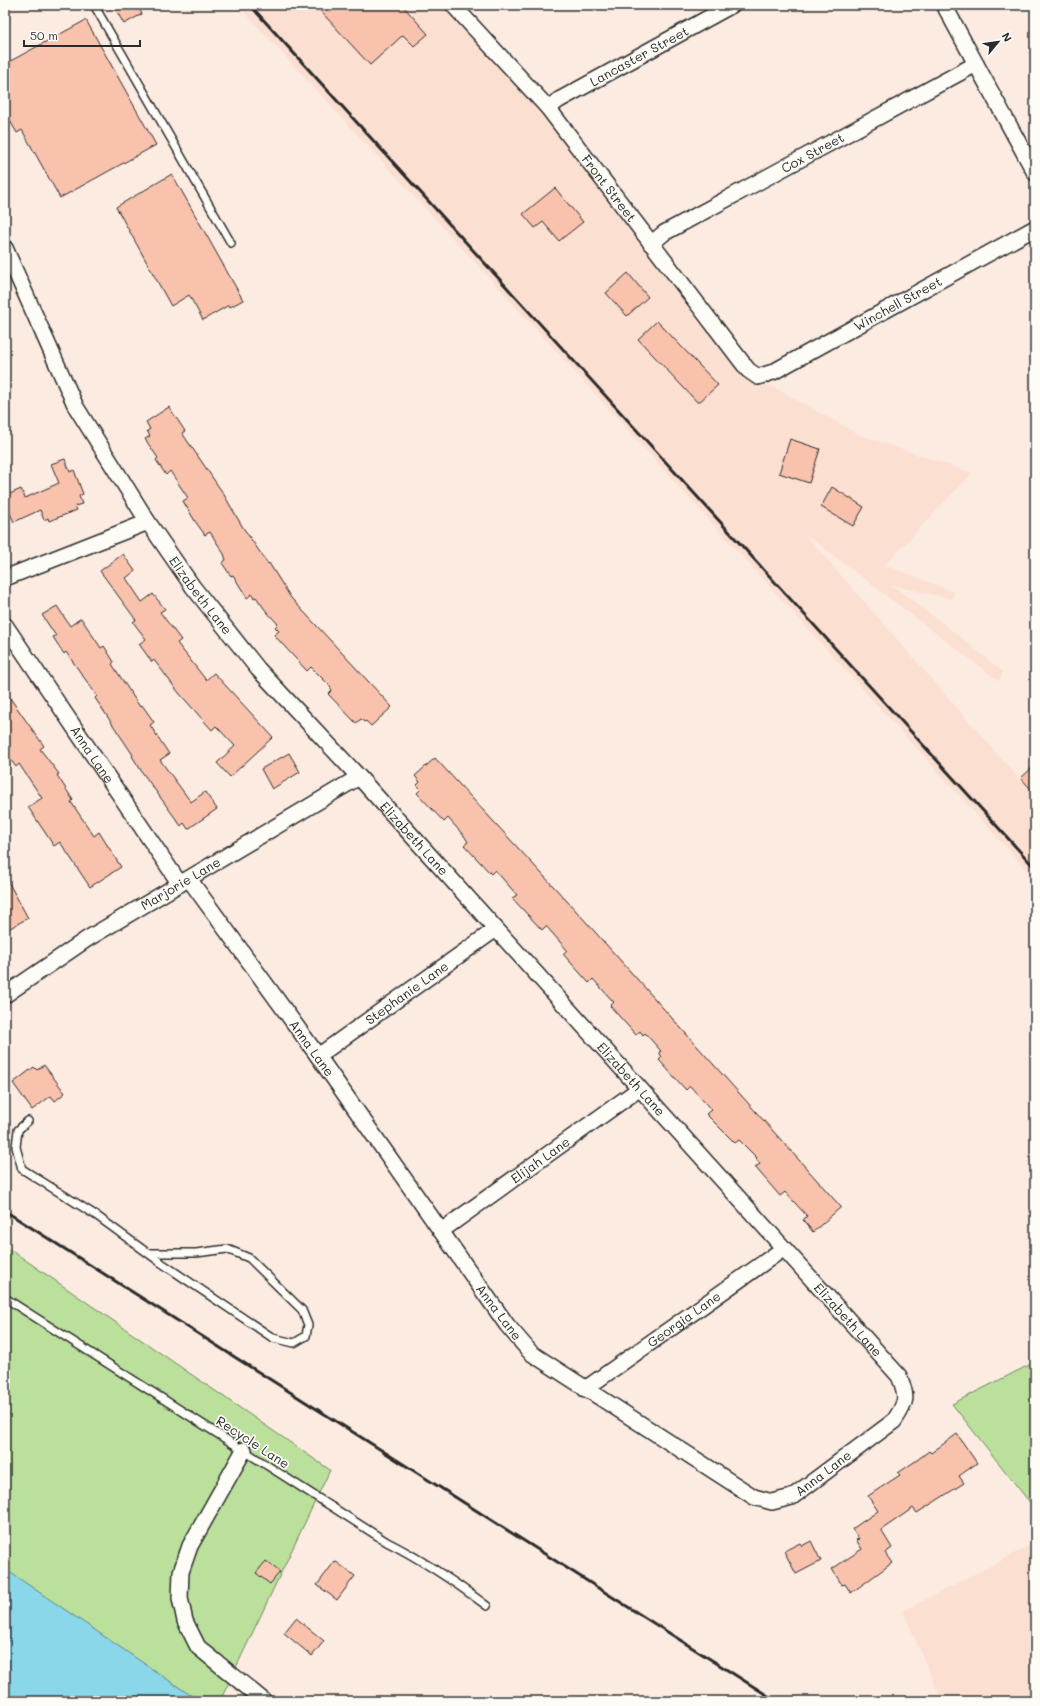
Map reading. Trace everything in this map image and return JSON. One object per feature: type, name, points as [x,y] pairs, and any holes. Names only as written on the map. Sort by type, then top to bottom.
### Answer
[{"type":"street","name":"Front Street","points":[[453,5],[548,108],[650,244],[748,370],[758,377]]},
{"type":"street","name":"Lancaster Street","points":[[548,108],[559,100],[732,5]]},
{"type":"street","points":[[944,5],[1035,173]]},
{"type":"street","name":"Cox Street","points":[[650,244],[664,233],[976,64]]},
{"type":"street","name":"Winchell Street","points":[[758,377],[773,372],[1035,228]]},
{"type":"street","name":"Elizabeth Lane","points":[[5,248],[76,407],[148,522],[193,587],[257,668],[359,777],[899,1376]]},
{"type":"street","points":[[5,578],[148,522]]},
{"type":"street","name":"Anna Lane","points":[[5,625],[184,882],[318,1056],[507,1325],[531,1353],[754,1497],[772,1502],[792,1497],[894,1421],[904,1406],[905,1391],[899,1376]]},
{"type":"street","name":"Marjorie Lane","points":[[5,995],[87,939],[359,777]]},
{"type":"street","name":"Stephanie Lane","points":[[318,1056],[496,929]]},
{"type":"street","name":"Elijah Lane","points":[[442,1231],[639,1088]]},
{"type":"street","name":"Georgia Lane","points":[[585,1389],[783,1248]]},
{"type":"street","points":[[244,1450],[190,1546],[181,1572],[180,1598],[185,1621],[198,1647],[256,1692],[264,1701]]},
{"type":"lane","points":[[94,5],[231,243]]},
{"type":"lane","points":[[28,1121],[18,1130],[16,1147],[22,1169],[97,1216],[149,1253],[273,1338],[294,1343],[306,1336],[308,1325],[302,1310],[249,1258],[227,1249],[196,1253],[149,1253]]},
{"type":"lane","name":"Recycle Lane","points":[[5,1298],[386,1542],[414,1556],[450,1578],[487,1606]]},
{"type":"shaded area","points":[[238,5],[448,5],[563,137],[698,321],[755,381],[775,388],[860,435],[972,473],[885,565],[954,592],[952,599],[891,585],[940,621],[1003,672],[999,681],[804,533],[1035,797],[1035,879],[517,308]]},
{"type":"shaded area","points":[[1035,1543],[1035,1701],[942,1701],[903,1611]]},
{"type":"green space","points":[[5,1246],[330,1470],[220,1701],[199,1701],[5,1569]]},
{"type":"green space","points":[[1035,1362],[1035,1509],[952,1404]]},
{"type":"water","points":[[5,1569],[199,1701],[5,1701]]},
{"type":"building","points":[[113,5],[137,5],[142,14],[124,24]]},
{"type":"building","points":[[315,5],[402,5],[428,34],[414,46],[403,35],[370,65]]},
{"type":"building","points":[[86,20],[156,145],[60,198],[22,130],[17,133],[5,112],[5,64]]},
{"type":"building","points":[[172,174],[243,300],[230,307],[229,305],[203,320],[189,295],[171,306],[116,207]]},
{"type":"building","points":[[555,188],[583,222],[559,241],[543,222],[535,228],[523,214]]},
{"type":"building","points":[[628,273],[648,297],[627,316],[606,293]]},
{"type":"building","points":[[657,321],[718,385],[698,403],[638,339]]},
{"type":"building","points":[[169,407],[185,431],[182,433],[291,598],[392,707],[371,726],[366,721],[364,722],[361,719],[356,723],[328,694],[332,690],[329,685],[311,667],[307,671],[274,635],[279,631],[275,627],[278,624],[256,597],[254,598],[252,594],[247,598],[233,575],[231,576],[222,563],[226,560],[224,554],[210,532],[205,535],[183,501],[188,498],[170,471],[166,475],[156,460],[158,458],[145,439],[150,436],[147,431],[150,429],[146,422]]},
{"type":"building","points":[[790,439],[820,449],[809,483],[779,473]]},
{"type":"building","points":[[65,459],[70,472],[74,470],[83,494],[79,496],[82,504],[75,506],[77,510],[49,521],[48,518],[44,520],[40,510],[14,522],[5,502],[5,496],[21,489],[25,498],[59,483],[51,464]]},
{"type":"building","points":[[832,487],[864,507],[853,526],[821,507]]},
{"type":"building","points":[[123,554],[135,571],[126,578],[142,602],[153,594],[165,609],[160,612],[181,640],[177,643],[206,680],[214,673],[273,737],[230,777],[217,763],[235,746],[216,726],[212,730],[179,693],[154,660],[152,662],[139,644],[146,639],[133,622],[136,620],[100,571]]},
{"type":"building","points":[[57,606],[70,626],[81,618],[101,648],[104,646],[114,662],[112,664],[140,707],[142,705],[154,722],[150,725],[169,754],[160,760],[191,802],[205,792],[217,809],[188,829],[184,823],[181,826],[142,772],[132,756],[133,755],[95,698],[97,696],[66,652],[64,654],[53,637],[56,636],[42,615]]},
{"type":"building","points":[[5,691],[44,746],[40,749],[59,774],[57,775],[73,800],[71,802],[94,836],[99,832],[121,867],[90,887],[60,842],[54,846],[28,807],[42,798],[19,764],[16,767],[5,752]]},
{"type":"building","points":[[289,753],[300,772],[272,789],[261,769]]},
{"type":"building","points":[[435,758],[578,913],[841,1207],[813,1232],[803,1220],[807,1216],[785,1192],[780,1196],[755,1167],[760,1164],[756,1159],[757,1158],[739,1140],[735,1143],[706,1114],[711,1110],[707,1105],[690,1086],[686,1090],[659,1060],[662,1057],[659,1052],[661,1051],[645,1033],[643,1035],[640,1031],[636,1035],[610,1006],[614,1002],[593,979],[589,983],[563,954],[567,950],[546,926],[542,930],[512,898],[517,895],[495,870],[491,874],[464,845],[468,842],[448,818],[444,822],[417,793],[421,789],[417,785],[420,782],[415,776]]},
{"type":"building","points":[[1035,765],[1035,794],[1021,778]]},
{"type":"building","points":[[5,876],[28,918],[5,931]]},
{"type":"building","points":[[44,1065],[65,1093],[55,1101],[51,1096],[32,1110],[13,1083],[34,1067],[37,1070]]},
{"type":"building","points":[[957,1434],[977,1463],[959,1476],[964,1483],[917,1513],[913,1508],[881,1530],[892,1548],[885,1553],[892,1563],[851,1593],[845,1584],[842,1585],[832,1569],[862,1549],[856,1540],[859,1539],[852,1529],[878,1511],[868,1496],[900,1475],[898,1473],[929,1451],[931,1453]]},
{"type":"building","points":[[811,1541],[821,1561],[796,1574],[784,1551],[800,1543],[802,1546]]},
{"type":"building","points":[[266,1561],[280,1572],[270,1584],[256,1573]]},
{"type":"building","points":[[335,1561],[355,1576],[337,1600],[317,1585]]},
{"type":"building","points":[[296,1618],[324,1641],[312,1656],[284,1633]]},
{"type":"railway","points":[[250,5],[1035,868]]},
{"type":"railway","points":[[5,1211],[776,1701]]}]
